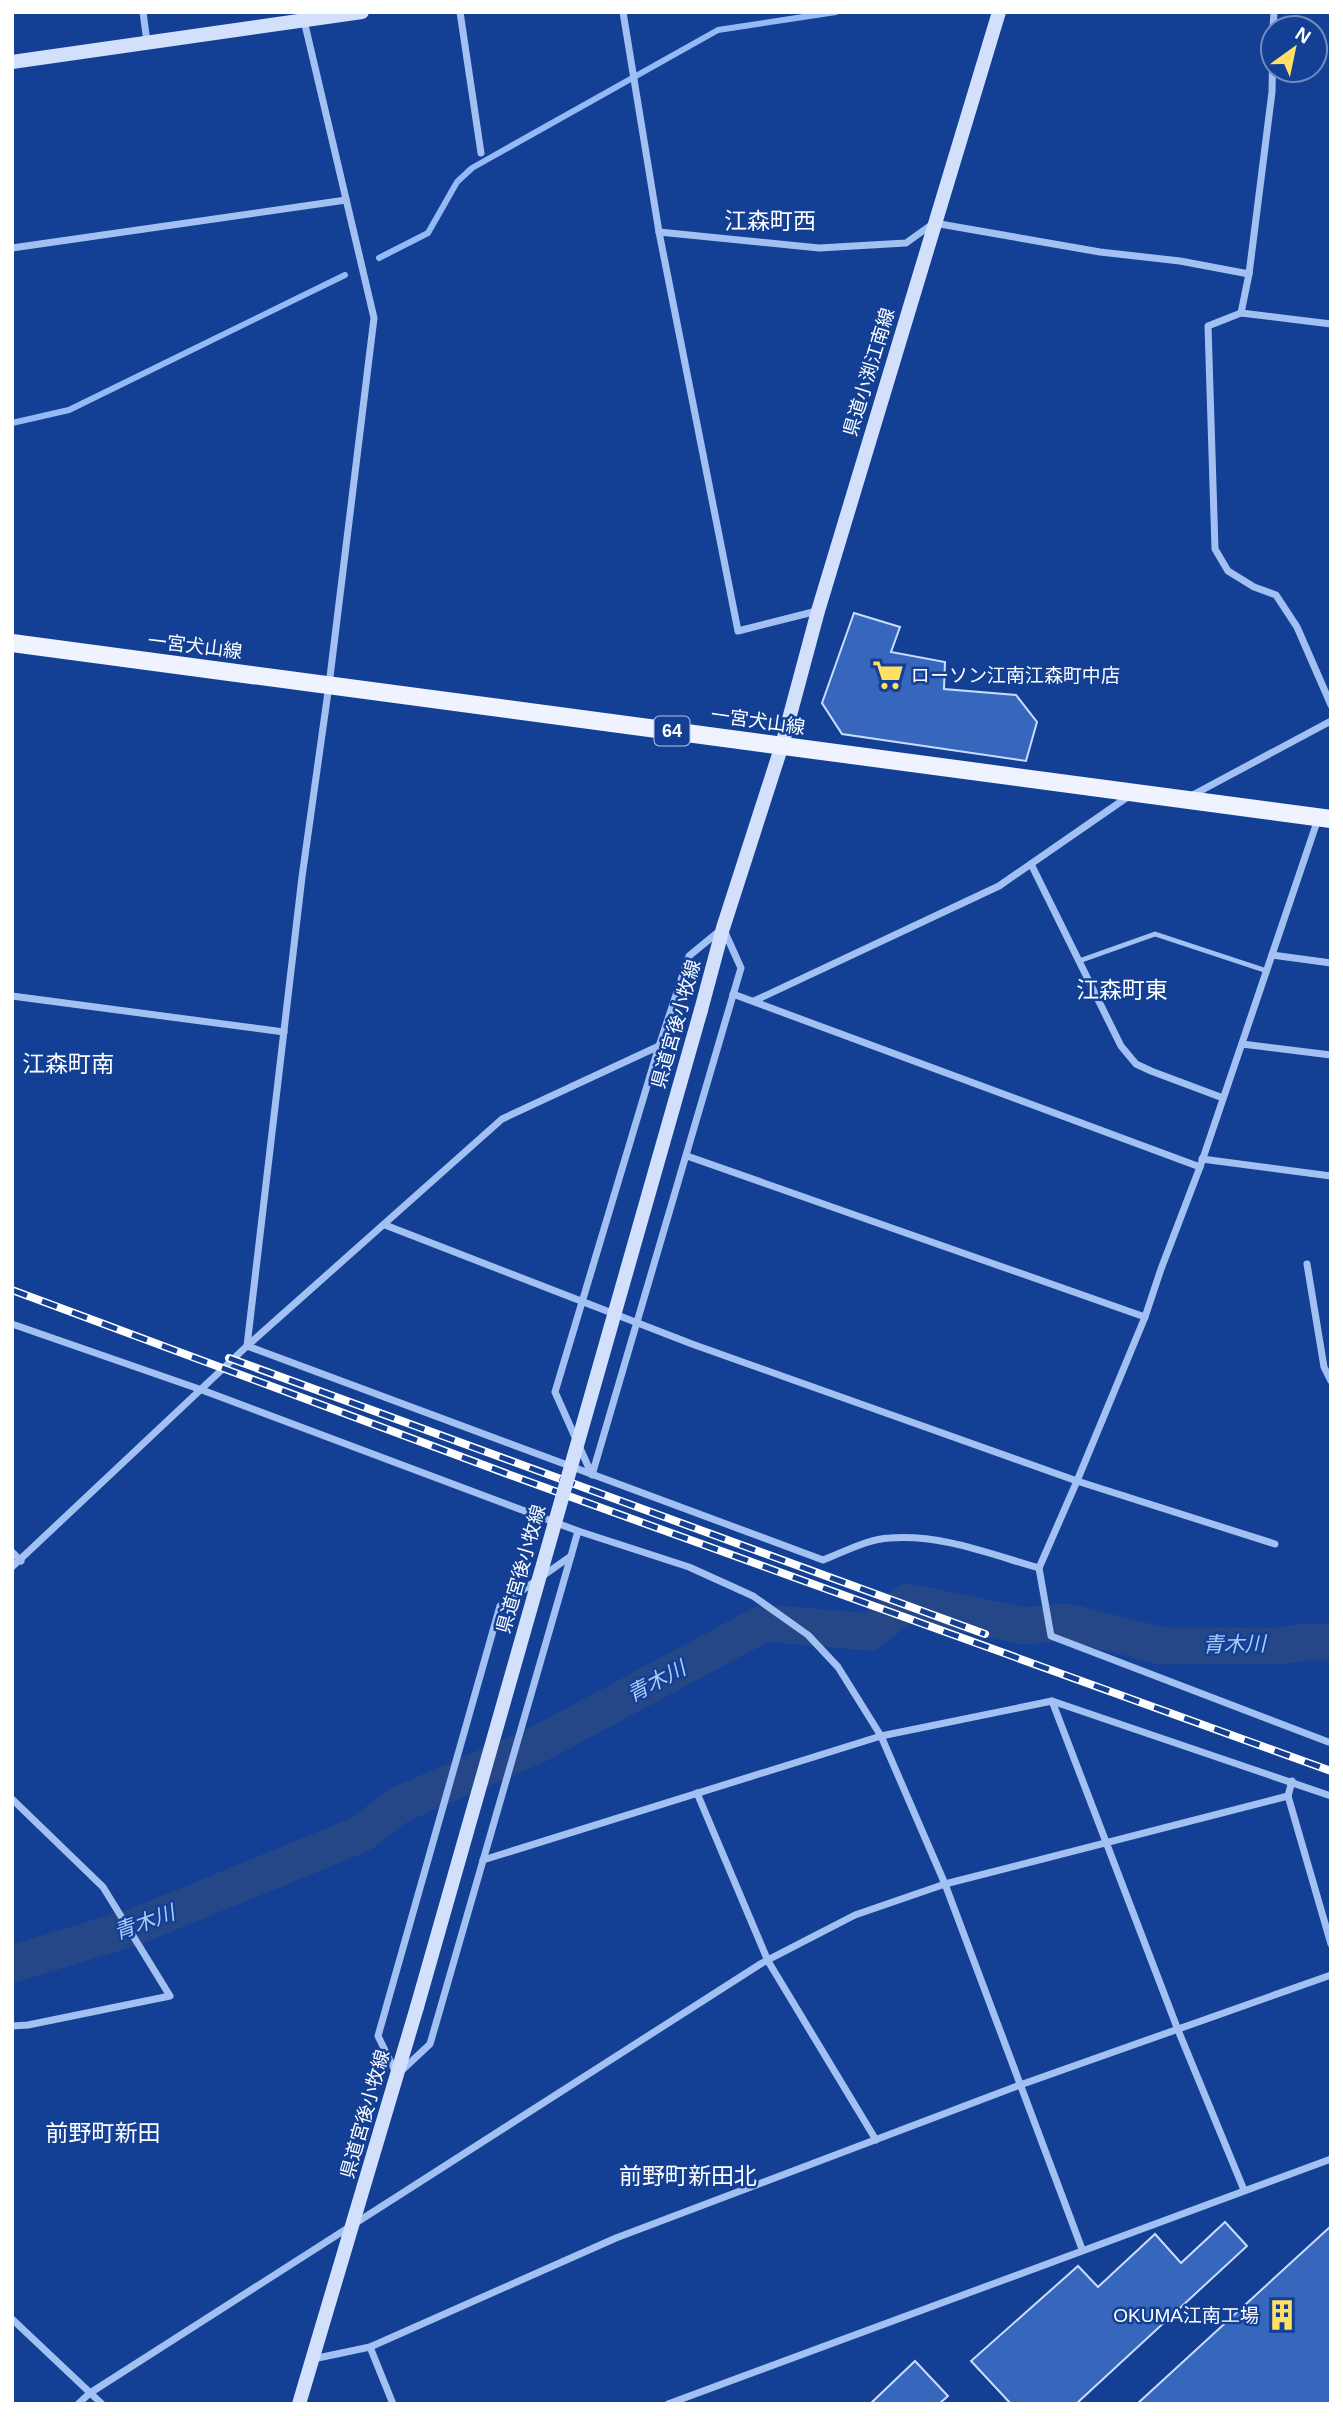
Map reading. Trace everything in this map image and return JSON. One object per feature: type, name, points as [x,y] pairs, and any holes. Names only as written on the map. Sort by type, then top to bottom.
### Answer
[{"type":"main road","points":[[12,62],[302,17],[362,12]]},
{"type":"main road","name":"県道小渕江南線","points":[[782,745],[818,611],[999,12]]},
{"type":"main road","name":"一宮犬山線","points":[[12,643],[1325,818]]},
{"type":"main road","name":"県道宮後小牧線","points":[[299,2404],[397,2075],[723,928],[782,745]]},
{"type":"street","points":[[143,12],[147,43]]},
{"type":"street","points":[[460,12],[481,153]]},
{"type":"street","points":[[623,12],[659,232],[738,631],[818,611]]},
{"type":"street","points":[[247,1346],[374,318],[302,17]]},
{"type":"street","points":[[1241,313],[1249,274],[1272,84]]},
{"type":"street","points":[[12,248],[346,200]]},
{"type":"street","points":[[659,232],[819,248],[906,243],[934,222],[1100,252],[1180,261],[1249,274]]},
{"type":"street","points":[[1331,324],[1241,313],[1208,326],[1215,549],[1228,571],[1254,587],[1276,595],[1297,627],[1331,705]]},
{"type":"street","points":[[1184,800],[1331,721]]},
{"type":"street","points":[[754,1001],[999,886],[1133,793]]},
{"type":"street","points":[[1325,818],[1272,956],[1145,1317],[1039,1567],[1051,1636],[1331,1743]]},
{"type":"street","points":[[1031,864],[1121,1046],[1136,1064],[1151,1072],[1223,1098]]},
{"type":"street","points":[[723,928],[741,968],[592,1475],[555,1392],[659,1046],[689,956],[723,928]]},
{"type":"street","points":[[1272,956],[1331,963]]},
{"type":"street","points":[[733,994],[1201,1163],[1331,1176]]},
{"type":"street","points":[[12,996],[284,1032]]},
{"type":"street","points":[[1242,1044],[1331,1055]]},
{"type":"street","points":[[12,1567],[247,1346],[502,1119],[659,1046]]},
{"type":"street","points":[[687,1156],[1145,1317]]},
{"type":"street","points":[[385,1225],[638,1323],[1077,1481],[1275,1544]]},
{"type":"street","points":[[1307,1264],[1324,1367],[1331,1381]]},
{"type":"street","points":[[12,1324],[202,1390],[578,1531],[689,1567],[753,1596],[807,1635],[838,1667],[881,1736],[945,1884],[1082,2249]]},
{"type":"street","points":[[247,1346],[823,1560],[889,1538],[970,1546],[1039,1567]]},
{"type":"street","points":[[571,1556],[500,1606],[378,2036],[397,2075],[430,2044],[509,1771],[520,1732],[571,1556],[578,1531]]},
{"type":"street","points":[[12,1552],[21,1561]]},
{"type":"street","points":[[483,1860],[881,1736],[1052,1701],[1331,1796]]},
{"type":"street","points":[[1052,1701],[1178,2029],[1244,2190]]},
{"type":"street","points":[[1292,1781],[1288,1797],[1331,1944]]},
{"type":"street","points":[[697,1793],[768,1961],[876,2140]]},
{"type":"street","points":[[78,2404],[90,2393],[768,1961],[855,1915],[945,1884],[1288,1797]]},
{"type":"street","points":[[12,1799],[103,1886],[170,1996],[12,2026]]},
{"type":"street","points":[[313,2359],[370,2347],[617,2238],[1020,2085],[1331,1975]]},
{"type":"street","points":[[668,2404],[1331,2159]]},
{"type":"street","points":[[12,2319],[102,2404]]},
{"type":"street","points":[[370,2347],[393,2404]]},
{"type":"lane","points":[[1079,961],[1155,934],[1267,971]]},
{"type":"building","name":"ローソン江南江森町中店","points":[[854,613],[900,627],[891,652],[945,662],[944,689],[1016,695],[1037,722],[1026,761],[842,734],[822,703]]},
{"type":"building","points":[[1225,2222],[1247,2246],[1076,2404],[1011,2404],[971,2361],[1078,2266],[1098,2287],[1155,2234],[1181,2263]]},
{"type":"building","name":"OKUMA江南工場","points":[[1331,2226],[1331,2404],[1137,2404]]},
{"type":"building","points":[[915,2361],[948,2396],[939,2404],[870,2404]]},
{"type":"waterway","points":[[379,258],[428,233],[457,182],[472,168],[718,30],[836,12]]},
{"type":"waterway","points":[[12,423],[69,410],[345,275]]},
{"type":"waterway","name":"青木川","points":[[12,1964],[137,1926],[361,1834],[399,1805],[537,1745],[764,1623],[869,1632],[908,1602],[1024,1626],[1067,1622],[1162,1646],[1281,1646],[1331,1642]]},
{"type":"railway","points":[[12,1290],[513,1476],[1331,1771]]},
{"type":"railway","points":[[229,1358],[985,1634]]},
{"type":"place","name":"ローソン江南江森町中店","points":[[888,675]]},
{"type":"place","name":"OKUMA江南工場","points":[[1282,2315]]},
{"type":"district","name":"江森町西","points":[[770,221]]},
{"type":"district","name":"江森町東","points":[[1122,990]]},
{"type":"district","name":"江森町南","points":[[68,1064]]},
{"type":"district","name":"前野町新田","points":[[103,2133]]},
{"type":"district","name":"前野町新田北","points":[[688,2176]]}]
